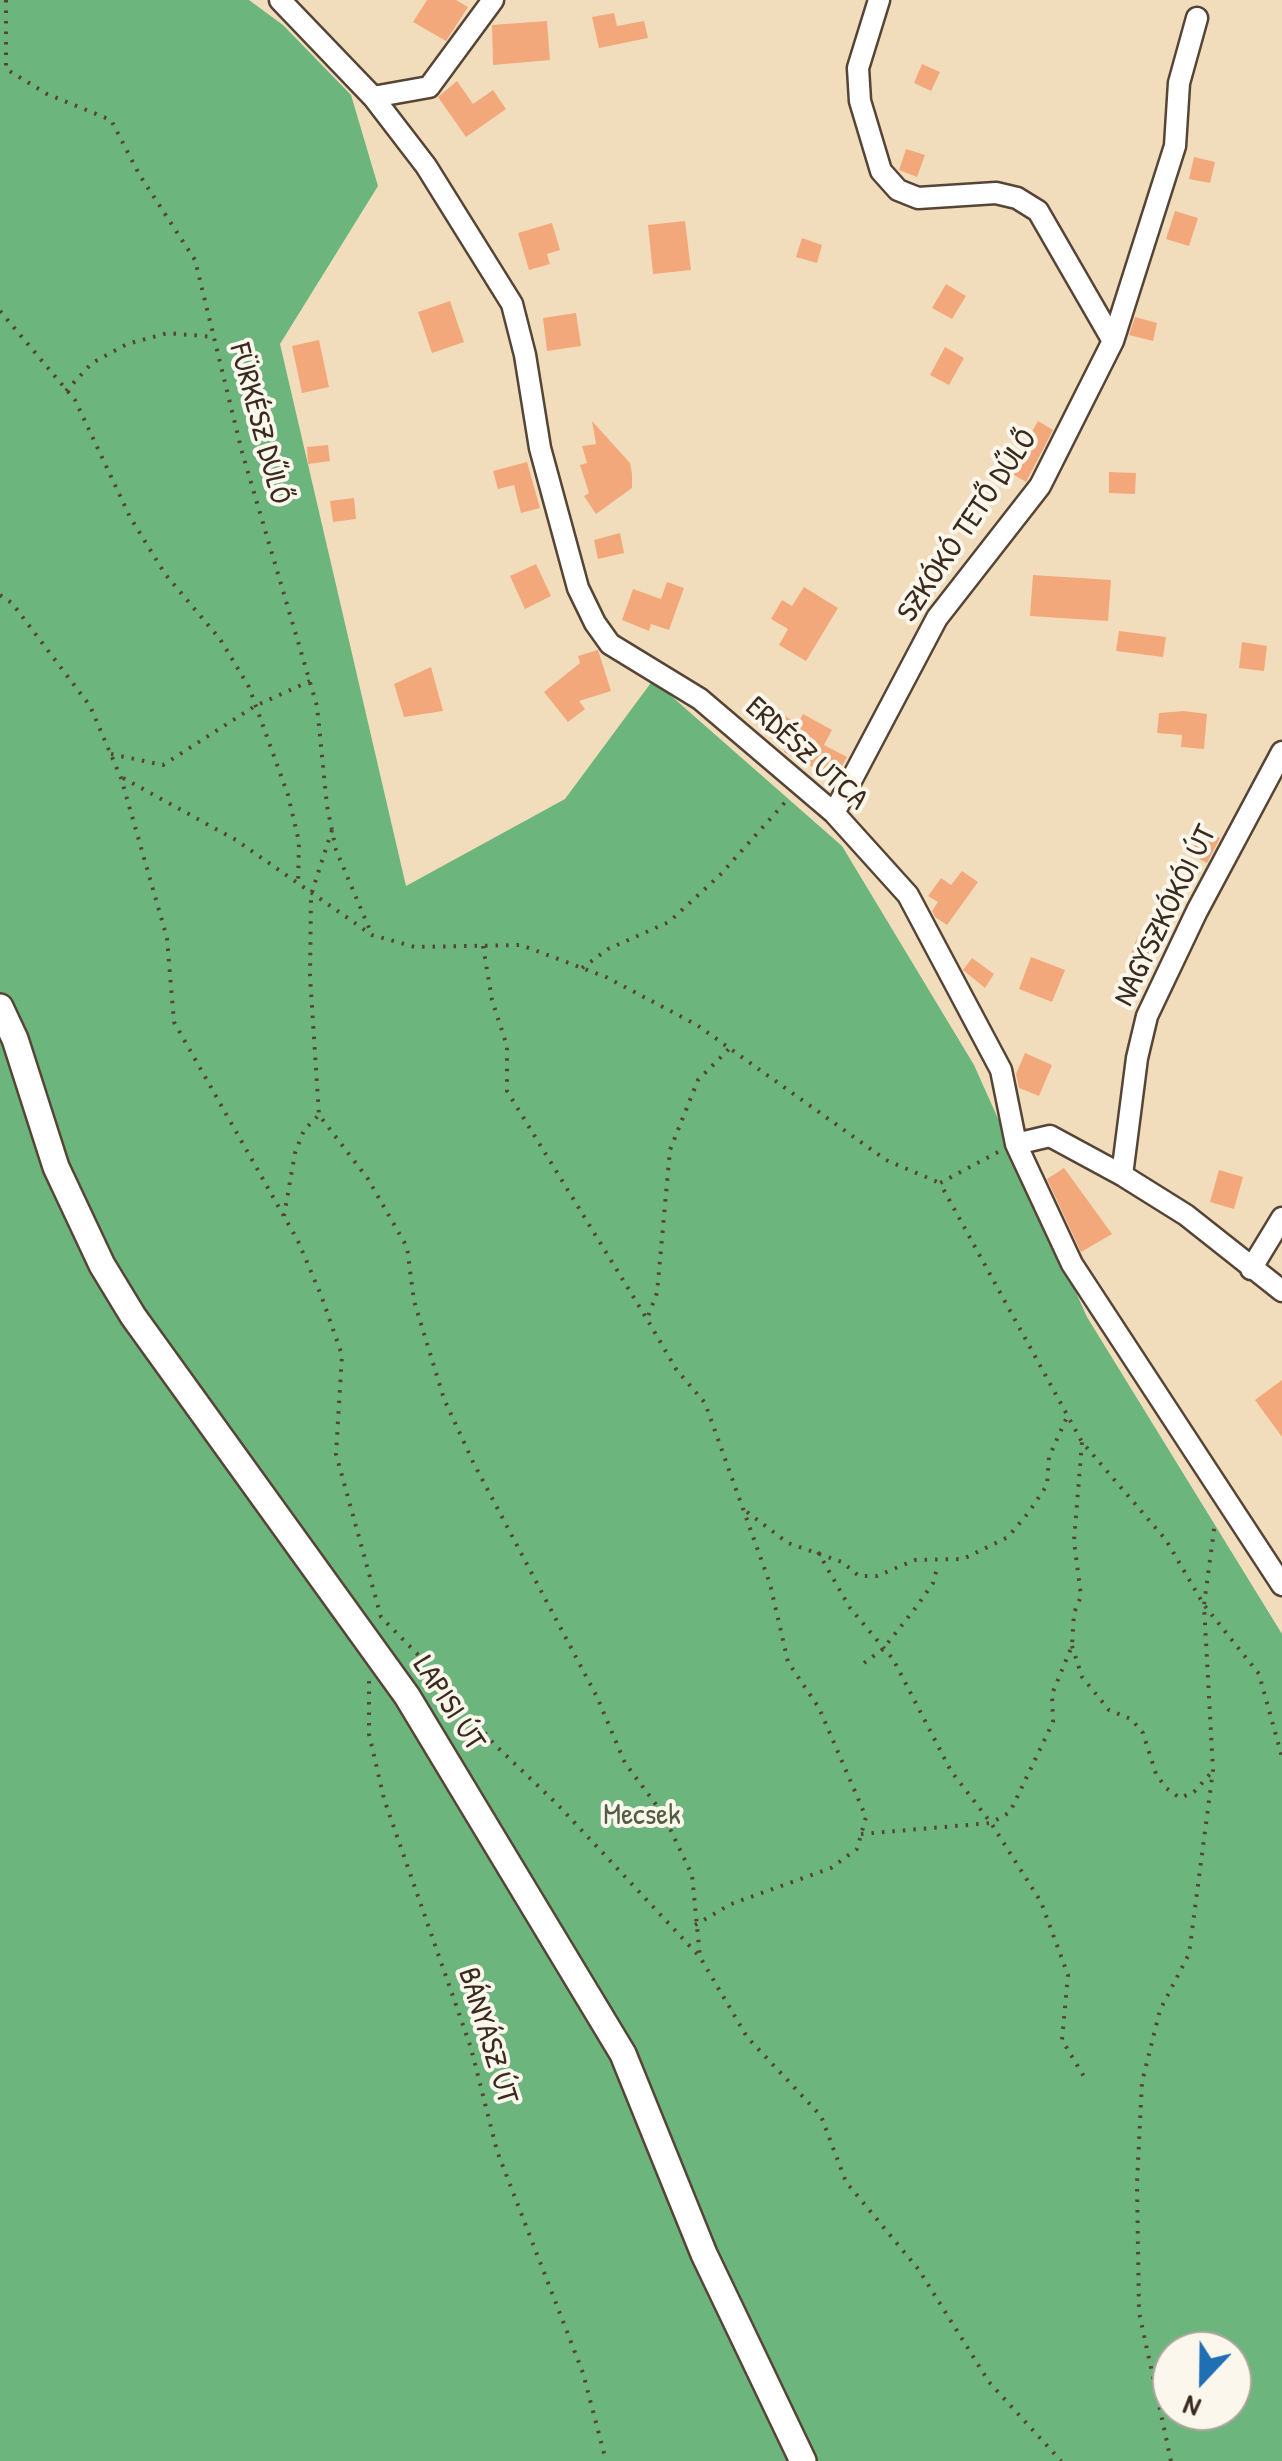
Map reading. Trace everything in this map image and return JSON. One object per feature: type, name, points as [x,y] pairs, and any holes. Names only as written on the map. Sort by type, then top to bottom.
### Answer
[{"type":"street","name":"ERDÉSZ UTCA","points":[[280,0],[373,97],[435,180],[512,304],[526,355],[540,448],[578,588],[595,623],[610,644],[700,699],[834,814],[908,895],[1002,1070],[1016,1144],[1072,1264],[1282,1585]]},
{"type":"street","points":[[373,97],[429,87],[493,0]]},
{"type":"street","points":[[879,0],[858,68],[860,101],[880,171],[898,190],[918,198],[996,193],[1016,198],[1038,211],[1113,342]]},
{"type":"street","name":"SZKÓKÓ TETŐ DŰLŐ","points":[[834,814],[937,618],[1040,486],[1113,342],[1175,146],[1179,84],[1197,18]]},
{"type":"street","name":"NAGYSZKÓKÓI ÚT","points":[[1122,1175],[1137,1058],[1147,1016],[1282,752]]},
{"type":"street","name":"LAPISI ÚT","points":[[0,1007],[15,1039],[56,1167],[102,1265],[132,1316],[415,1709],[622,2054],[704,2254],[803,2461]]},
{"type":"street","points":[[1016,1144],[1050,1136],[1122,1175],[1186,1215],[1250,1270],[1282,1291]]},
{"type":"street","points":[[1250,1270],[1282,1218]]},
{"type":"path","name":"FÜRKÉSZ DŰLŐ","points":[[6,0],[6,68],[48,94],[112,120],[139,174],[195,260],[266,541],[318,706],[336,850],[372,934]]},
{"type":"path","points":[[0,311],[75,400],[130,517],[165,574],[220,639],[255,706],[288,795],[299,842],[298,886]]},
{"type":"path","points":[[66,391],[92,363],[127,344],[168,332],[213,337]]},
{"type":"path","points":[[0,594],[12,603],[90,706],[122,778],[168,938],[174,1022],[284,1216],[321,1295],[342,1356],[336,1454],[381,1617],[440,1677],[493,1743],[558,1805],[700,1957],[747,2037],[820,2116],[846,2182],[919,2270],[989,2382],[1061,2461]]},
{"type":"path","points":[[111,754],[163,764],[255,706],[310,682]]},
{"type":"path","points":[[122,778],[236,840],[372,934],[414,947],[521,945],[582,968],[697,1025],[886,1160],[940,1183],[1082,1442],[1166,1540],[1204,1604],[1259,1674],[1282,1757]]},
{"type":"path","points":[[582,968],[608,949],[669,922],[720,875],[800,787]]},
{"type":"path","points":[[332,830],[311,895],[312,1022],[319,1116],[368,1179],[406,1246],[414,1301],[444,1399],[514,1546],[597,1697],[625,1762],[663,1814],[692,1875],[700,1957]]},
{"type":"path","points":[[482,946],[492,1000],[507,1046],[507,1091],[676,1369],[706,1403],[724,1467],[746,1511],[788,1662],[819,1708],[866,1817],[857,1849],[832,1868],[731,1904],[694,1926]]},
{"type":"path","points":[[647,1319],[657,1293],[670,1150],[698,1080],[730,1048]]},
{"type":"path","points":[[284,1216],[295,1153],[304,1130],[319,1116]]},
{"type":"path","points":[[940,1183],[1016,1144]]},
{"type":"path","points":[[746,1511],[788,1543],[818,1552],[859,1576],[877,1576],[915,1560],[938,1563],[962,1559],[1008,1537],[1047,1485],[1049,1457],[1067,1417]]},
{"type":"path","points":[[861,1834],[992,1823],[1010,1812],[1053,1722],[1052,1694],[1072,1646],[1074,1613],[1081,1596],[1074,1541],[1082,1442]]},
{"type":"path","points":[[1171,2461],[1139,2312],[1137,2183],[1142,2082],[1160,2010],[1189,1954],[1214,1770],[1204,1604],[1210,1537],[1222,1495]]},
{"type":"path","points":[[818,1552],[850,1608],[893,1659],[952,1771],[992,1823],[1041,1902],[1068,1975],[1062,2040],[1086,2080]]},
{"type":"path","points":[[864,1663],[883,1649],[933,1583],[938,1563]]},
{"type":"path","name":"BÁNYÁSZ ÚT","points":[[381,1617],[372,1646],[369,1734],[384,1799],[471,2048],[497,2151],[584,2372],[606,2461]]},
{"type":"path","points":[[1072,1646],[1082,1677],[1109,1710],[1130,1719],[1143,1733],[1156,1774],[1166,1788],[1180,1798],[1194,1792],[1214,1770]]},
{"type":"green space","name":"Mecsek","points":[[0,0],[249,0],[283,25],[351,95],[378,186],[280,344],[406,886],[565,799],[653,680],[842,846],[974,1065],[1087,1317],[1282,1634],[1282,2461],[0,2461]]},
{"type":"building","points":[[427,0],[456,0],[468,7],[446,41],[413,22]]},
{"type":"building","points":[[614,13],[617,26],[644,21],[648,38],[599,48],[592,17]]},
{"type":"building","points":[[547,21],[550,60],[493,65],[492,25]]},
{"type":"building","points":[[922,64],[940,72],[931,91],[914,83]]},
{"type":"building","points":[[457,81],[473,104],[493,90],[506,109],[466,137],[438,97]]},
{"type":"building","points":[[906,149],[925,155],[917,177],[899,170]]},
{"type":"building","points":[[1194,157],[1215,162],[1210,183],[1189,179]]},
{"type":"building","points":[[1175,211],[1198,218],[1189,246],[1166,239]]},
{"type":"building","points":[[685,221],[691,270],[653,274],[648,225]]},
{"type":"building","points":[[552,223],[560,250],[547,254],[550,264],[529,270],[518,233]]},
{"type":"building","points":[[802,238],[822,245],[817,263],[796,257]]},
{"type":"building","points":[[946,284],[966,296],[952,319],[932,308]]},
{"type":"building","points":[[450,301],[464,342],[432,353],[418,312]]},
{"type":"building","points":[[576,313],[581,346],[547,351],[543,318]]},
{"type":"building","points":[[1135,317],[1157,323],[1153,341],[1129,335]]},
{"type":"building","points":[[319,340],[329,387],[302,393],[292,346]]},
{"type":"building","points":[[945,347],[964,358],[949,385],[930,375]]},
{"type":"building","points":[[592,421],[630,463],[632,474],[632,488],[596,514],[584,496],[589,493],[580,465],[587,463],[582,446],[596,444]]},
{"type":"building","points":[[1038,421],[1053,430],[1026,482],[1009,472]]},
{"type":"building","points":[[328,445],[330,461],[308,464],[307,447]]},
{"type":"building","points":[[527,462],[540,508],[521,513],[514,485],[498,489],[493,471]]},
{"type":"building","points":[[1109,472],[1136,473],[1135,494],[1109,493]]},
{"type":"building","points":[[354,498],[356,519],[333,522],[330,501]]},
{"type":"building","points":[[620,533],[624,553],[598,559],[594,540]]},
{"type":"building","points":[[536,564],[551,596],[525,609],[510,576]]},
{"type":"building","points":[[1033,575],[1111,580],[1108,621],[1030,616]]},
{"type":"building","points":[[667,582],[684,588],[669,630],[651,624],[649,631],[622,620],[633,589],[661,599]]},
{"type":"building","points":[[804,587],[838,608],[806,661],[779,645],[788,629],[771,619],[782,600],[792,606]]},
{"type":"building","points":[[1119,631],[1166,637],[1163,657],[1116,651]]},
{"type":"building","points":[[1242,642],[1267,646],[1264,671],[1239,668]]},
{"type":"building","points":[[598,650],[611,691],[579,701],[585,709],[568,722],[544,692],[580,663],[578,656]]},
{"type":"building","points":[[431,667],[443,711],[404,717],[394,684]]},
{"type":"building","points":[[759,695],[797,725],[803,714],[832,730],[824,745],[847,757],[835,779],[784,752],[786,747],[744,714]]},
{"type":"building","points":[[1159,713],[1207,714],[1204,749],[1181,747],[1182,735],[1157,733]]},
{"type":"building","points":[[1203,829],[1220,838],[1207,863],[1190,854]]},
{"type":"building","points":[[962,871],[978,882],[947,925],[935,917],[932,911],[938,902],[928,896],[941,878],[951,885]]},
{"type":"building","points":[[1137,938],[1158,945],[1149,970],[1128,962]]},
{"type":"building","points":[[1031,957],[1065,970],[1052,1002],[1019,989]]},
{"type":"building","points":[[972,958],[994,974],[985,988],[963,970]]},
{"type":"building","points":[[1025,1053],[1052,1065],[1039,1096],[1019,1088],[1016,1074]]},
{"type":"building","points":[[1064,1168],[1112,1234],[1081,1252],[1047,1179]]},
{"type":"building","points":[[1219,1170],[1243,1177],[1234,1209],[1210,1202]]},
{"type":"building","points":[[1282,1380],[1282,1437],[1255,1400]]}]
